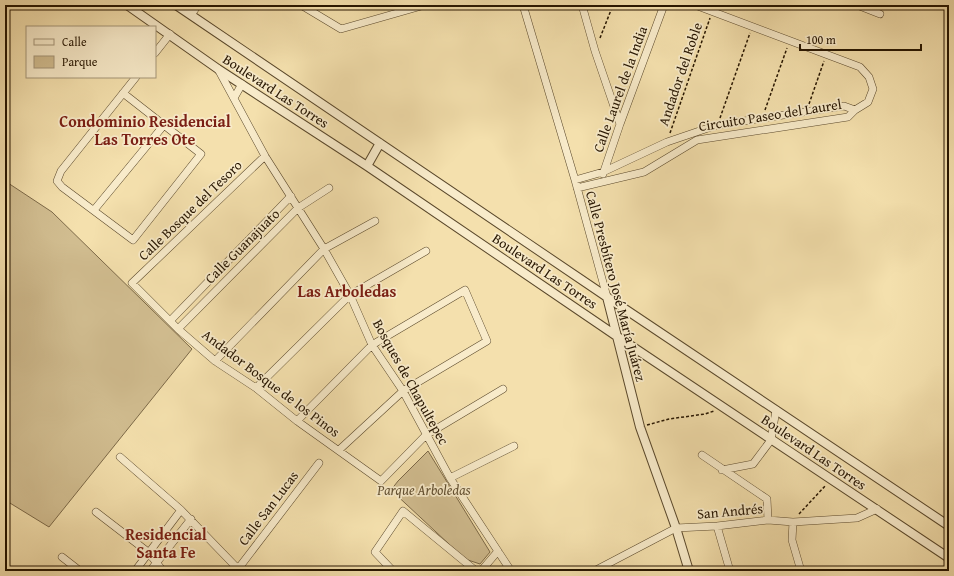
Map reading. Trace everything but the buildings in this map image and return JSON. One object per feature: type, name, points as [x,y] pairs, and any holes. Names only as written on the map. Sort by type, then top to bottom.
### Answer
[{"type":"street","name":"Boulevard Las Torres","points":[[127,5],[218,68],[367,166],[615,335],[725,407],[949,558]]},
{"type":"street","name":"Boulevard Las Torres","points":[[176,5],[607,297],[775,414],[949,526]]},
{"type":"street","points":[[191,15],[198,5]]},
{"type":"street","points":[[301,5],[341,30],[425,5]]},
{"type":"street","name":"Calle Presbítero José María Juárez","points":[[523,5],[575,180],[640,427],[676,528],[689,571]]},
{"type":"street","points":[[582,5],[595,51],[620,124]]},
{"type":"street","name":"Calle Laurel de la India","points":[[601,182],[603,172],[620,124],[664,5]]},
{"type":"street","name":"Circuito Paseo del Laurel","points":[[577,188],[644,172],[696,140],[848,117],[855,110],[868,102],[873,89],[869,76],[860,67],[695,5]]},
{"type":"street","points":[[857,5],[880,14]]},
{"type":"street","points":[[156,52],[170,34]]},
{"type":"street","name":"Bosques de Chapultepec","points":[[218,68],[265,156],[324,249],[350,295],[372,345],[403,391],[450,478],[510,571]]},
{"type":"street","points":[[123,93],[201,154],[133,240],[62,187],[57,181],[61,172],[123,93],[135,78]]},
{"type":"street","points":[[234,98],[242,84]]},
{"type":"street","name":"Circuito Paseo del Laurel","points":[[575,180],[603,172],[667,142],[717,125],[844,106],[855,110]]},
{"type":"street","points":[[775,117],[777,127]]},
{"type":"street","points":[[94,210],[164,125]]},
{"type":"street","points":[[696,140],[697,131]]},
{"type":"street","points":[[367,166],[380,143]]},
{"type":"street","name":"Calle Bosque del Tesoro","points":[[132,283],[265,156]]},
{"type":"street","name":"Calle Guanajuato","points":[[178,329],[298,208],[328,188]]},
{"type":"street","points":[[170,321],[291,196]]},
{"type":"street","points":[[215,361],[324,249],[375,221]]},
{"type":"street","points":[[256,388],[350,295],[426,251]]},
{"type":"street","name":"Andador Bosque de los Pinos","points":[[132,283],[178,329],[215,361],[256,388],[298,421],[381,481],[426,435]]},
{"type":"street","points":[[298,421],[372,345],[465,290],[487,342],[403,391],[339,450]]},
{"type":"street","points":[[426,435],[503,389]]},
{"type":"street","points":[[722,470],[752,464],[772,440],[775,414]]},
{"type":"street","points":[[450,478],[514,446]]},
{"type":"street","points":[[702,455],[722,470],[767,499],[768,520]]},
{"type":"street","name":"Calle San Lucas","points":[[120,457],[182,510],[239,570],[319,463]]},
{"type":"street","name":"San Andrés","points":[[594,571],[676,528],[717,526],[768,520],[793,522],[857,518],[877,509]]},
{"type":"street","points":[[135,571],[148,552],[182,510]]},
{"type":"street","points":[[96,512],[148,552],[163,571]]},
{"type":"street","points":[[393,571],[375,552],[403,512],[476,571]]},
{"type":"street","points":[[150,571],[190,519]]},
{"type":"street","points":[[793,522],[792,540],[801,571]]},
{"type":"street","points":[[717,526],[730,571]]},
{"type":"street","points":[[481,571],[498,551]]},
{"type":"street","points":[[62,557],[80,571]]},
{"type":"path","points":[[600,38],[613,5]]},
{"type":"path","name":"Andador del Roble","points":[[667,142],[712,12]]},
{"type":"path","points":[[717,125],[752,27]]},
{"type":"path","points":[[762,118],[790,40]]},
{"type":"path","points":[[807,112],[826,54]]},
{"type":"path","points":[[640,427],[669,419],[705,414],[725,407]]},
{"type":"path","points":[[793,522],[832,479]]},
{"type":"green space","points":[[5,181],[52,212],[192,349],[49,527],[5,500]]},
{"type":"green space","name":"Parque Arboledas","points":[[428,451],[490,552],[480,564],[465,559],[391,490]]},
{"type":"district","name":"Condominio Residencial Las Torres Ote","points":[[145,130]]},
{"type":"district","name":"Las Arboledas","points":[[347,291]]},
{"type":"district","name":"Residencial Santa Fe","points":[[166,543]]}]
